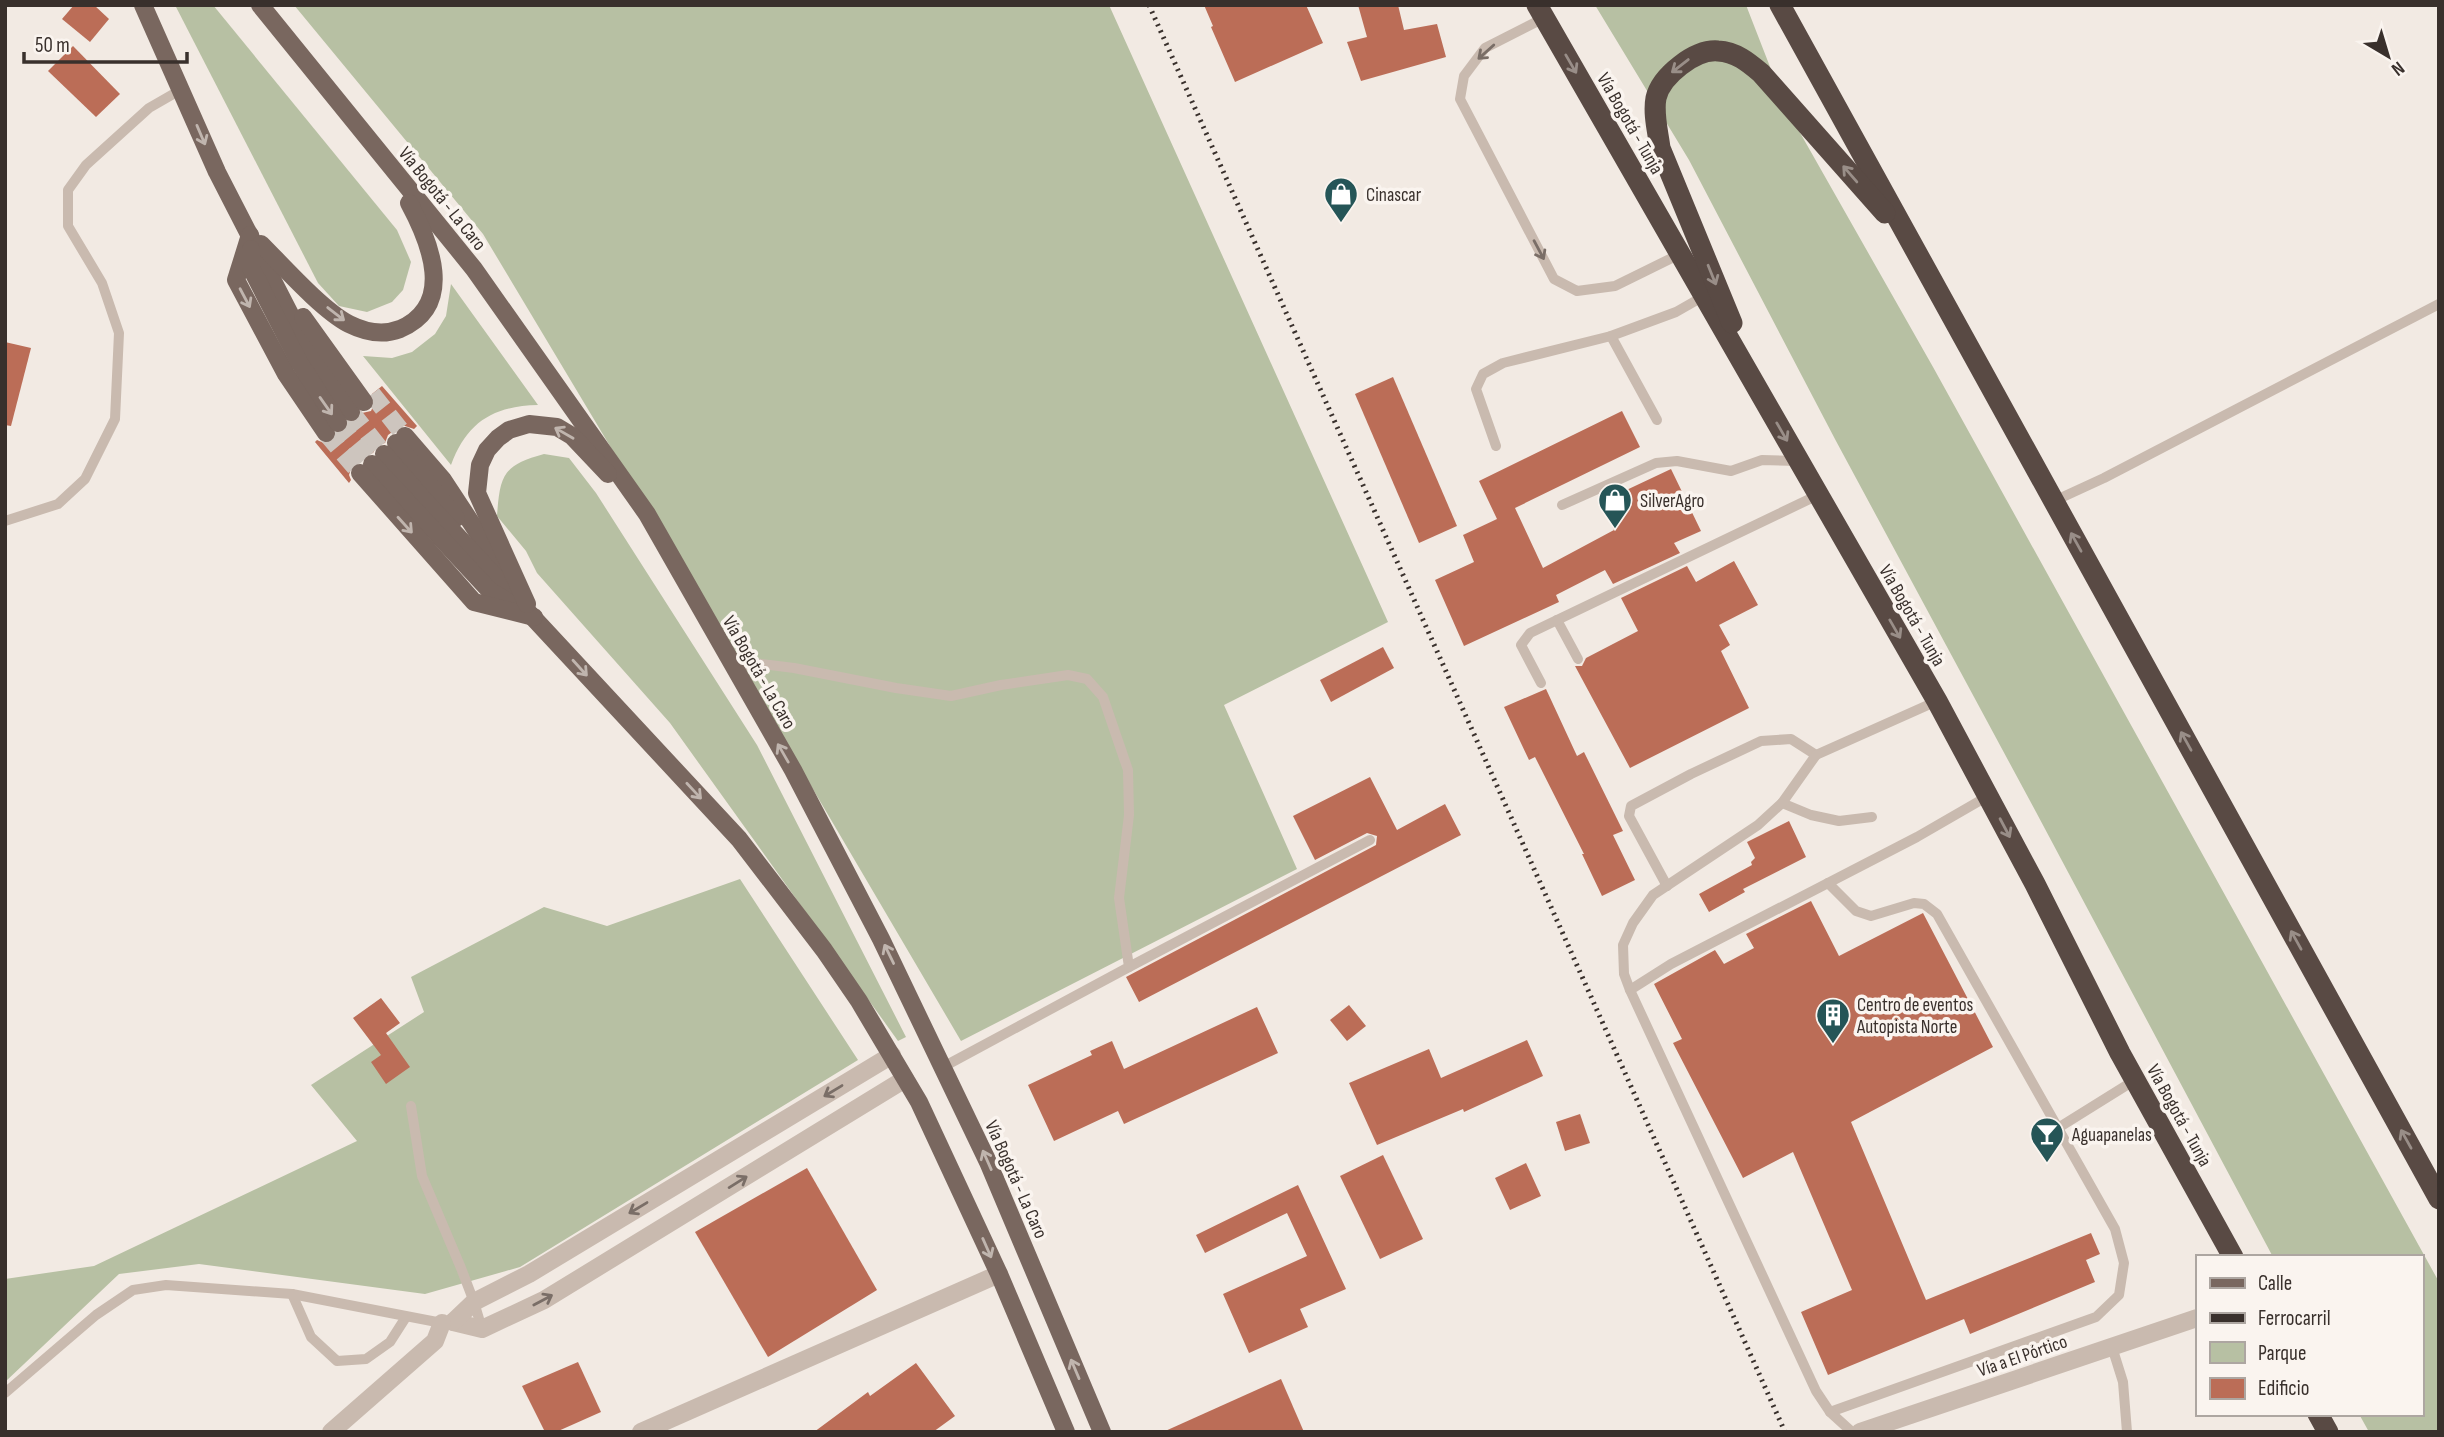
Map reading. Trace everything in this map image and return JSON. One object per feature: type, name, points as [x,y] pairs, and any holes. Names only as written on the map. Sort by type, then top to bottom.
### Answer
[{"type":"highway","points":[[1780,5],[2439,1199]]},
{"type":"highway","name":"Vía Bogotá - Tunja","points":[[1541,12],[1937,701],[2135,1080],[2231,1255]]},
{"type":"highway","points":[[1763,398],[1660,148],[1656,97],[1671,72],[1692,57],[1716,50],[1741,56],[1761,73],[1911,244]]},
{"type":"highway","points":[[2319,1416],[2328,1432]]},
{"type":"main road","points":[[143,5],[217,172],[310,353],[350,413]]},
{"type":"main road","name":"Vía Bogotá - La Caro","points":[[260,5],[474,269],[647,514],[805,794],[881,939],[988,1162],[1102,1432]]},
{"type":"main road","points":[[250,235],[338,317],[371,332],[390,333],[408,326],[421,316],[431,300],[434,282],[432,257],[424,231],[391,166]]},
{"type":"main road","points":[[250,235],[350,413]]},
{"type":"main road","points":[[250,235],[236,281],[286,374],[350,413]]},
{"type":"main road","points":[[534,617],[477,493],[480,465],[487,450],[498,438],[509,430],[529,424],[556,427],[572,436],[647,514]]},
{"type":"main road","points":[[383,454],[474,601],[534,617]]},
{"type":"main road","points":[[383,454],[443,480],[534,617]]},
{"type":"main road","points":[[383,454],[739,839],[824,950],[892,1055],[944,1153],[1066,1432]]},
{"type":"street","points":[[892,1055],[529,1274],[474,1302],[453,1322],[482,1329],[544,1300],[905,1079]]},
{"type":"street","points":[[641,1432],[999,1274]]},
{"type":"street","name":"Vía a El Pórtico","points":[[1860,1432],[2196,1318]]},
{"type":"street","points":[[331,1432],[435,1341],[442,1323]]},
{"type":"lane","points":[[1541,12],[1485,48],[1464,76],[1460,99],[1554,279],[1577,291],[1615,286],[1680,254]]},
{"type":"lane","points":[[5,520],[58,504],[85,479],[115,419],[119,333],[102,283],[68,226],[68,190],[86,165],[140,116],[182,89]]},
{"type":"lane","points":[[1496,446],[1476,389],[1483,374],[1503,363],[1611,336],[1676,312],[1704,296]]},
{"type":"lane","points":[[2053,501],[2104,478],[2439,304]]},
{"type":"lane","points":[[1611,336],[1657,421]]},
{"type":"lane","points":[[1562,505],[1656,463],[1677,461],[1731,471],[1762,460],[1799,461]]},
{"type":"lane","points":[[1541,683],[1521,645],[1530,633],[1818,495]]},
{"type":"lane","points":[[1557,620],[1578,659]]},
{"type":"lane","points":[[733,669],[754,663],[951,696],[1068,675],[1087,679],[1103,697],[1128,770],[1129,815],[1119,898],[1129,967]]},
{"type":"lane","points":[[1852,1432],[1830,1412],[1810,1378],[1630,990],[1624,974],[1623,945],[1633,923],[1653,895],[1758,825],[1782,803],[1816,755],[1937,701]]},
{"type":"lane","points":[[1667,886],[1629,816],[1631,806],[1761,741],[1791,739],[1816,755]]},
{"type":"lane","points":[[1630,990],[1671,964],[1917,837],[1988,796]]},
{"type":"lane","points":[[1782,803],[1811,815],[1839,821],[1872,817]]},
{"type":"lane","points":[[943,1067],[1370,840]]},
{"type":"lane","points":[[1828,883],[1856,911],[1871,916],[1914,903],[1924,904],[1937,914],[2115,1229],[2124,1263],[2119,1295],[2096,1317],[1830,1412]]},
{"type":"lane","points":[[2058,1128],[2135,1080]]},
{"type":"lane","points":[[411,1106],[422,1176],[474,1302],[482,1329]]},
{"type":"lane","points":[[5,1393],[96,1315],[133,1290],[166,1284],[292,1294],[442,1323]]},
{"type":"lane","points":[[292,1294],[311,1337],[337,1361],[366,1359],[390,1342],[407,1317]]},
{"type":"lane","points":[[2112,1347],[2123,1382],[2127,1432]]},
{"type":"green space","points":[[175,5],[213,5],[397,230],[411,262],[403,290],[392,302],[367,312],[339,306],[318,283]]},
{"type":"green space","points":[[294,5],[1109,5],[1388,622],[1224,705],[1297,869],[961,1041],[483,234]]},
{"type":"green space","points":[[1595,5],[1746,5],[1786,108],[1933,367],[2439,1282],[2439,1432],[2369,1432],[2360,1416],[2423,1416],[2423,1255],[2272,1255],[1836,441],[1689,160]]},
{"type":"green space","points":[[451,284],[538,405],[508,409],[484,419],[465,438],[451,465],[363,356],[392,358],[412,352],[435,334],[446,316]]},
{"type":"green space","points":[[544,454],[569,458],[596,493],[757,745],[906,1037],[898,1041],[670,723],[537,573],[526,551],[497,516],[502,481],[506,474],[520,463]]},
{"type":"green space","points":[[740,879],[858,1060],[520,1267],[425,1294],[199,1264],[119,1274],[5,1382],[5,1279],[94,1266],[357,1141],[311,1085],[424,1012],[411,977],[544,907],[607,926]]},
{"type":"building","points":[[74,5],[94,5],[109,19],[90,42],[62,19]]},
{"type":"building","points":[[1204,5],[1306,5],[1323,43],[1235,82]]},
{"type":"building","points":[[1358,5],[1398,5],[1404,30],[1437,24],[1446,57],[1361,81],[1347,42],[1367,37]]},
{"type":"building","points":[[73,46],[120,94],[96,117],[48,71]]},
{"type":"building","points":[[5,342],[31,348],[11,426],[5,425]]},
{"type":"building","points":[[1393,377],[1457,526],[1419,543],[1355,394]]},
{"type":"building","points":[[382,386],[417,426],[414,429],[402,425],[388,435],[385,443],[377,445],[373,453],[365,455],[361,462],[352,465],[349,483],[315,442],[317,440],[326,444],[332,443],[337,434],[348,429],[349,423],[357,422],[362,413],[371,411],[375,402],[372,394]]},
{"type":"building","points":[[1622,411],[1640,447],[1515,508],[1543,568],[1614,530],[1601,502],[1671,469],[1701,531],[1674,543],[1680,553],[1613,584],[1605,570],[1556,595],[1559,602],[1464,646],[1435,580],[1474,562],[1463,535],[1497,519],[1479,481]]},
{"type":"building","points":[[1734,561],[1758,605],[1719,625],[1730,645],[1721,651],[1749,708],[1630,768],[1575,666],[1582,666],[1586,658],[1638,631],[1621,598],[1687,566],[1696,582]]},
{"type":"building","points":[[1383,647],[1394,668],[1331,702],[1320,680]]},
{"type":"building","points":[[1546,689],[1577,756],[1584,752],[1623,831],[1613,835],[1635,880],[1602,896],[1535,757],[1529,760],[1504,707]]},
{"type":"building","points":[[1370,777],[1397,830],[1445,804],[1461,835],[1139,1002],[1126,977],[1376,845],[1377,836],[1367,833],[1315,860],[1293,816]]},
{"type":"building","points":[[1789,821],[1806,857],[1743,889],[1745,892],[1709,912],[1699,894],[1752,865],[1751,862],[1755,858],[1747,842]]},
{"type":"building","points":[[1811,901],[1839,956],[1923,913],[1993,1047],[1851,1122],[1926,1300],[2091,1233],[2100,1254],[2086,1260],[2095,1282],[1970,1334],[1964,1319],[1828,1375],[1801,1312],[1852,1290],[1793,1152],[1743,1178],[1673,1043],[1682,1039],[1654,984],[1715,950],[1724,964],[1754,948],[1746,934]]},
{"type":"building","points":[[381,998],[400,1023],[386,1033],[410,1067],[386,1084],[371,1062],[381,1055],[353,1018]]},
{"type":"building","points":[[1349,1005],[1366,1026],[1347,1041],[1330,1020]]},
{"type":"building","points":[[1257,1007],[1278,1053],[1124,1124],[1118,1111],[1054,1141],[1028,1085],[1092,1055],[1090,1051],[1112,1041],[1124,1069]]},
{"type":"building","points":[[1527,1040],[1543,1076],[1464,1112],[1463,1109],[1377,1145],[1349,1083],[1429,1049],[1441,1078]]},
{"type":"building","points":[[1580,1114],[1590,1143],[1565,1151],[1556,1122]]},
{"type":"building","points":[[1383,1155],[1423,1239],[1380,1259],[1340,1176]]},
{"type":"building","points":[[1526,1163],[1541,1196],[1510,1210],[1495,1178]]},
{"type":"building","points":[[807,1168],[877,1290],[768,1357],[695,1232]]},
{"type":"building","points":[[1298,1185],[1346,1289],[1300,1309],[1308,1327],[1249,1353],[1223,1294],[1307,1256],[1287,1213],[1205,1253],[1196,1235]]},
{"type":"building","points":[[578,1362],[601,1412],[556,1432],[545,1432],[522,1386]]},
{"type":"building","points":[[916,1363],[955,1416],[933,1432],[814,1432],[868,1392],[870,1396]]},
{"type":"building","points":[[1281,1379],[1304,1432],[1163,1432]]},
{"type":"tunnel","points":[[372,394],[405,436]]},
{"type":"tunnel","points":[[351,412],[384,454]]},
{"type":"tunnel","points":[[338,423],[372,464]]},
{"type":"tunnel","points":[[326,433],[360,473]]},
{"type":"railway","points":[[1149,5],[1785,1432]]},
{"type":"place","name":"Cinascar","points":[[1341,224]]},
{"type":"place","name":"SilverAgro","points":[[1615,530]]},
{"type":"place","name":"Centro de eventos Autopista Norte","points":[[1833,1045]]},
{"type":"place","name":"Aguapanelas","points":[[2047,1164]]}]
